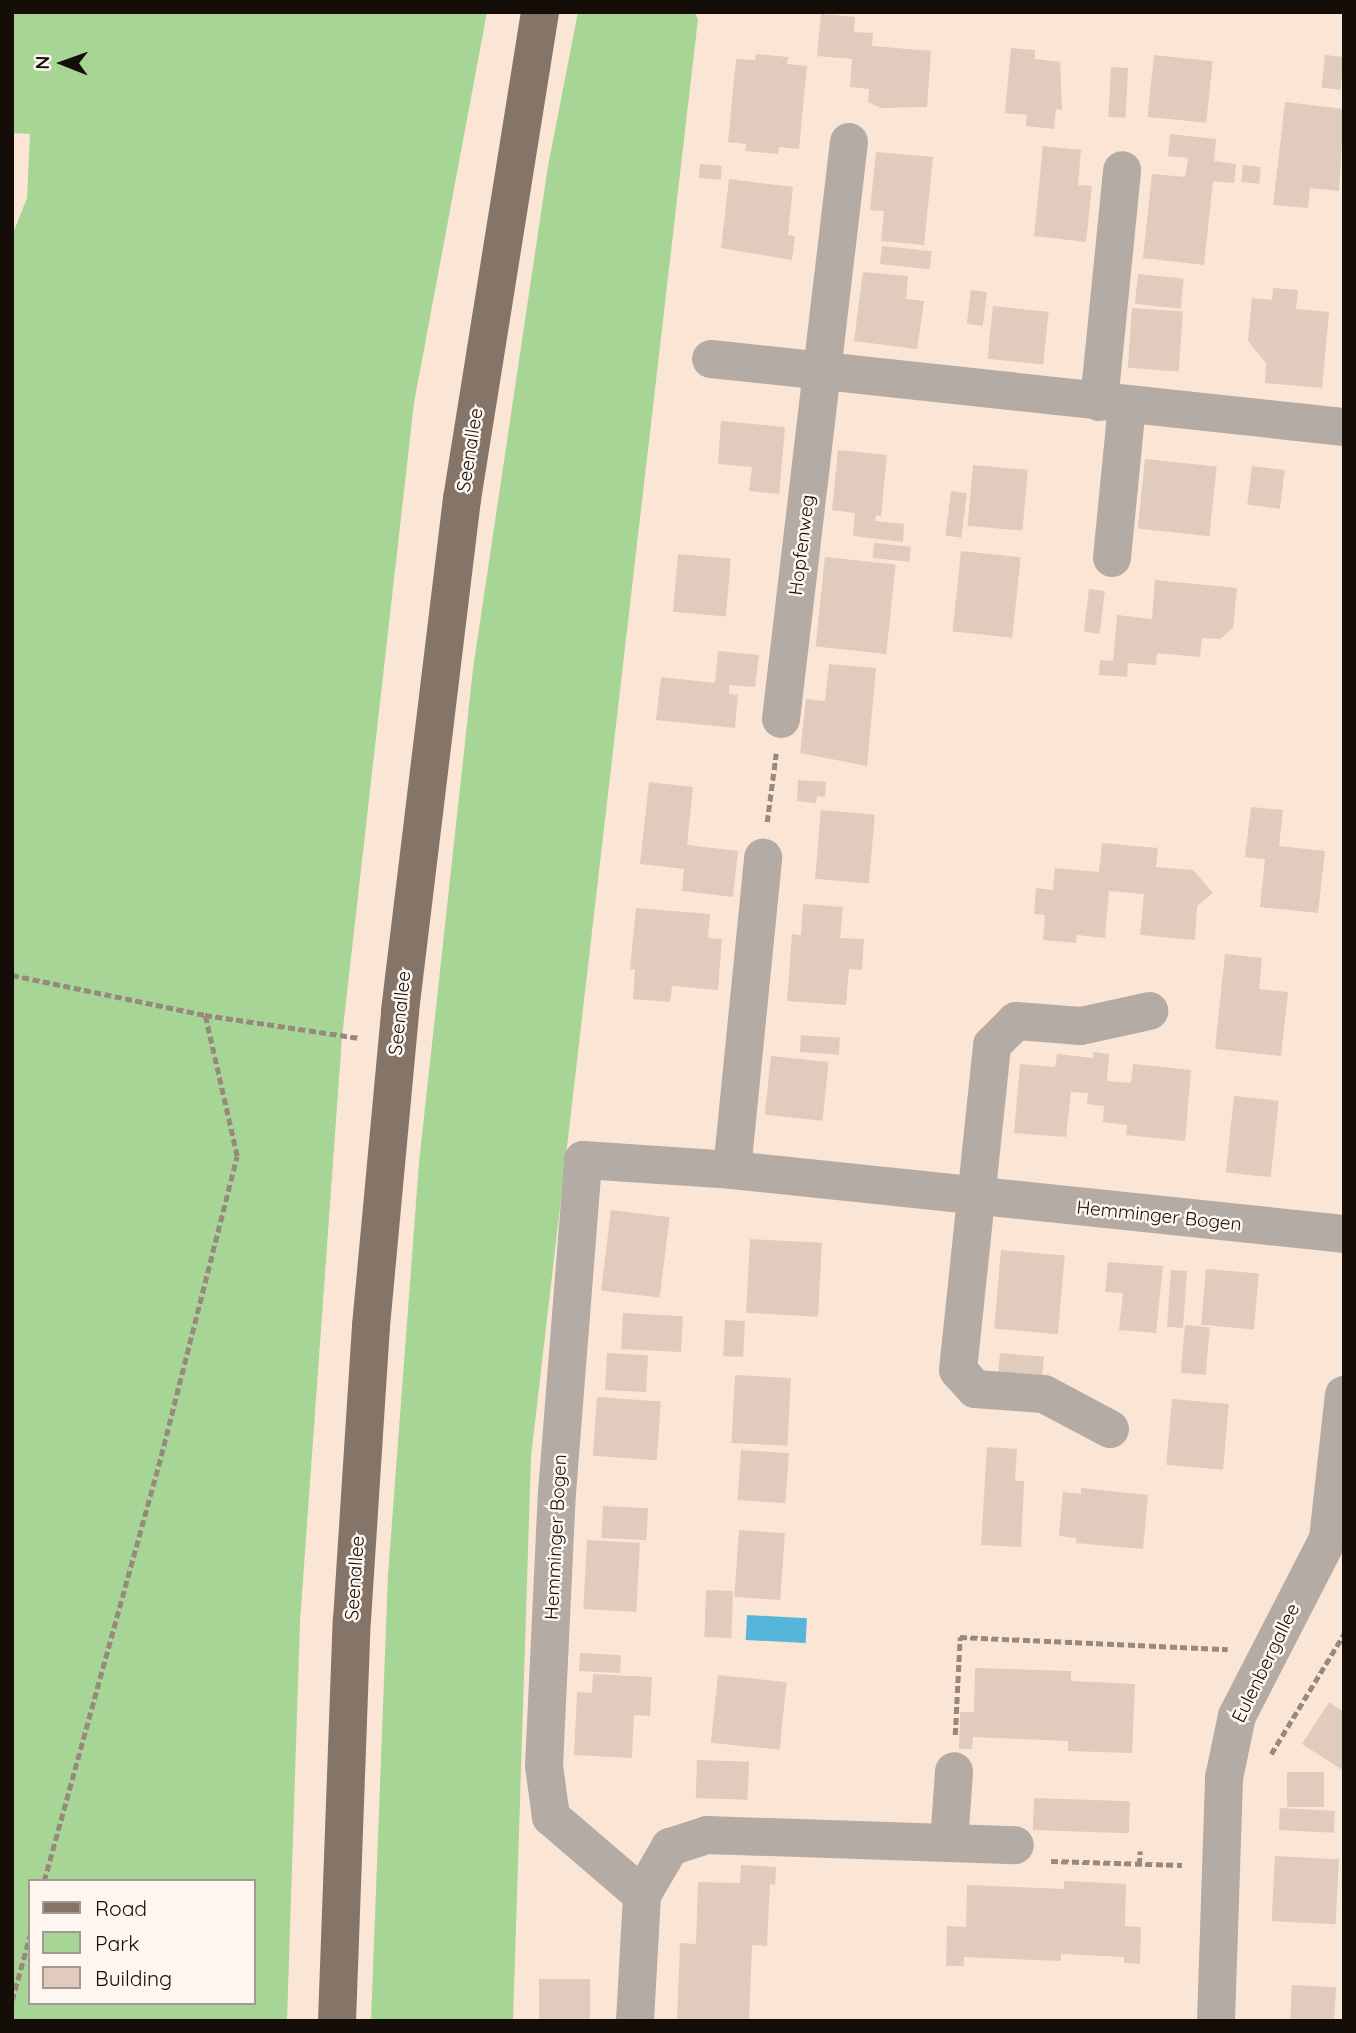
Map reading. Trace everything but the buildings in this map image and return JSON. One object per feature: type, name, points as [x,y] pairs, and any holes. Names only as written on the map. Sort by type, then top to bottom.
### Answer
[{"type":"main road","name":"Seenallee","points":[[337,2021],[354,1580],[371,1326],[400,1011],[462,499],[540,12]]},
{"type":"street","name":"Hopfenweg","points":[[781,719],[849,142]]},
{"type":"street","points":[[1112,558],[1113,403],[1122,170]]},
{"type":"street","points":[[711,359],[1344,427]]},
{"type":"street","points":[[732,1170],[763,858]]},
{"type":"street","points":[[1110,1429],[1044,1394],[975,1389],[958,1370],[992,1045],[1016,1021],[1081,1026],[1149,1012]]},
{"type":"street","name":"Hemminger Bogen","points":[[642,1895],[551,1817],[544,1766],[557,1493],[583,1160],[732,1170],[975,1198],[1344,1234]]},
{"type":"street","name":"Eulenbergallee","points":[[1216,2021],[1224,1778],[1237,1716],[1328,1539],[1344,1395]]},
{"type":"street","points":[[949,1843],[954,1771]]},
{"type":"street","points":[[635,2021],[642,1895],[670,1847],[707,1835],[1015,1845]]},
{"type":"path","points":[[763,858],[781,719]]},
{"type":"path","points":[[12,975],[205,1015],[359,1038]]},
{"type":"path","points":[[45,1879],[161,1457],[237,1156],[205,1015]]},
{"type":"path","points":[[1266,1763],[1344,1634]]},
{"type":"path","points":[[954,1771],[960,1637],[1230,1649],[1262,1668]]},
{"type":"path","points":[[1015,1845],[1015,1859],[1222,1866]]},
{"type":"path","points":[[1139,1865],[1140,1851]]},
{"type":"path","points":[[12,2000],[28,1942]]},
{"type":"green space","points":[[12,12],[487,12],[414,403],[342,1037],[300,1622],[287,2021],[12,2021],[12,236],[27,198],[30,134],[12,133]]},
{"type":"green space","points":[[578,12],[694,12],[698,19],[531,1457],[513,2021],[371,2021],[388,1575],[419,1163],[473,669],[548,166]]},
{"type":"water","points":[[747,1615],[807,1618],[806,1643],[746,1640]]}]
